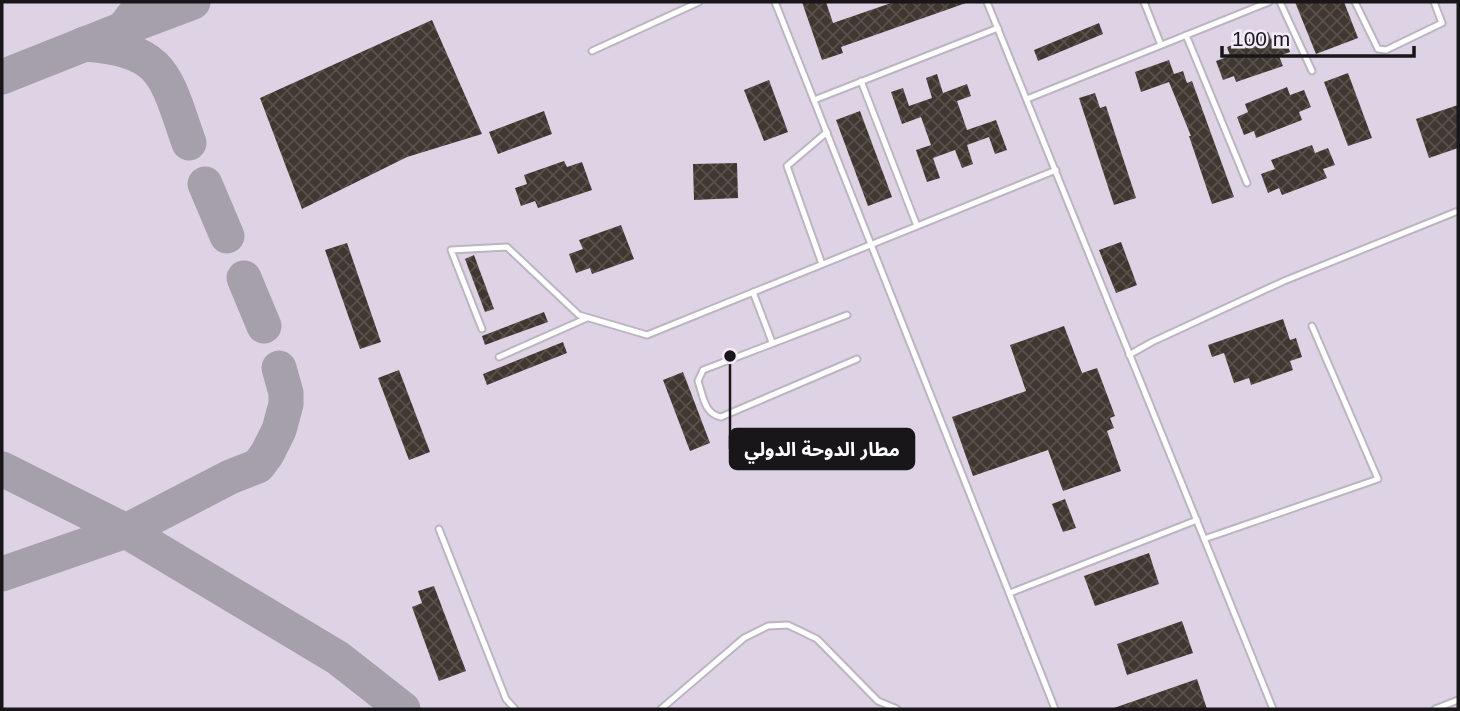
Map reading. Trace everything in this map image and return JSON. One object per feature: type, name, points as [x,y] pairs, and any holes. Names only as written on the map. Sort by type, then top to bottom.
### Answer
[{"type":"lane","points":[[592,51],[699,2]]},
{"type":"lane","points":[[775,2],[1055,709]]},
{"type":"lane","points":[[988,2],[1273,709]]},
{"type":"lane","points":[[1144,2],[1161,45]]},
{"type":"lane","points":[[1027,99],[1269,2]]},
{"type":"lane","points":[[1280,2],[1312,71]]},
{"type":"lane","points":[[1355,2],[1378,48],[1386,50],[1442,23],[1434,2]]},
{"type":"lane","points":[[814,100],[998,28]]},
{"type":"lane","points":[[1186,35],[1247,183]]},
{"type":"lane","points":[[861,81],[917,226]]},
{"type":"lane","points":[[822,264],[787,166],[827,132]]},
{"type":"lane","points":[[482,329],[451,250],[508,247],[579,315],[647,335],[1056,170]]},
{"type":"lane","points":[[1129,355],[1284,281],[1458,211]]},
{"type":"lane","points":[[753,292],[772,342]]},
{"type":"lane","points":[[847,315],[772,342],[700,373],[698,381],[710,413],[715,416],[726,415],[858,359]]},
{"type":"lane","points":[[499,357],[587,318]]},
{"type":"lane","points":[[1204,539],[1378,479],[1312,326]]},
{"type":"lane","points":[[1010,593],[1197,520]]},
{"type":"lane","points":[[439,529],[506,699],[516,709]]},
{"type":"lane","points":[[661,709],[744,638],[768,626],[788,625],[817,639],[878,701],[897,709]]},
{"type":"lane","points":[[1435,709],[1458,700]]},
{"type":"shaded area","points":[[2,2],[1458,2],[1458,709],[2,709]]},
{"type":"building","points":[[802,2],[826,2],[833,23],[894,2],[966,3],[841,47],[843,53],[822,60]]},
{"type":"building","points":[[1295,2],[1344,2],[1358,38],[1316,54]]},
{"type":"building","points":[[432,20],[482,134],[407,157],[302,209],[260,98]]},
{"type":"building","points":[[1099,23],[1103,34],[1038,61],[1034,50]]},
{"type":"building","points":[[1268,32],[1271,39],[1284,34],[1290,52],[1279,56],[1283,66],[1236,82],[1234,76],[1223,80],[1216,61],[1230,56],[1227,47]]},
{"type":"building","points":[[1169,60],[1174,74],[1183,71],[1187,83],[1192,81],[1234,197],[1212,204],[1191,136],[1169,82],[1141,92],[1135,72]]},
{"type":"building","points":[[1348,73],[1372,138],[1348,146],[1324,82]]},
{"type":"building","points":[[937,74],[943,93],[967,84],[971,96],[957,101],[967,130],[996,120],[1007,150],[995,154],[989,137],[967,145],[973,164],[962,168],[955,150],[933,158],[940,178],[927,182],[916,150],[931,145],[921,117],[902,124],[891,92],[903,88],[909,106],[932,98],[926,78]]},
{"type":"building","points":[[769,80],[788,132],[764,141],[744,90]]},
{"type":"building","points":[[1287,87],[1290,95],[1304,90],[1311,107],[1299,112],[1302,120],[1256,138],[1254,131],[1244,135],[1237,117],[1248,112],[1245,104]]},
{"type":"building","points":[[1095,93],[1100,108],[1106,106],[1136,198],[1114,205],[1079,98]]},
{"type":"building","points":[[1458,105],[1458,148],[1429,158],[1416,119]]},
{"type":"building","points":[[544,111],[552,134],[498,154],[489,132]]},
{"type":"building","points":[[860,111],[892,197],[868,206],[836,120]]},
{"type":"building","points":[[1312,145],[1315,153],[1328,148],[1335,165],[1323,169],[1327,178],[1282,195],[1279,188],[1268,193],[1261,174],[1275,169],[1271,160]]},
{"type":"building","points":[[564,161],[567,167],[582,162],[592,190],[538,208],[535,201],[521,206],[515,188],[527,184],[524,175]]},
{"type":"building","points":[[737,163],[738,198],[694,200],[693,164]]},
{"type":"building","points":[[621,225],[634,259],[592,274],[590,268],[576,273],[569,254],[583,249],[579,240]]},
{"type":"building","points":[[1121,242],[1137,285],[1116,293],[1099,250]]},
{"type":"building","points":[[347,243],[381,342],[360,349],[325,250]]},
{"type":"building","points":[[474,255],[494,309],[485,312],[465,259]]},
{"type":"building","points":[[544,312],[548,322],[485,345],[482,336]]},
{"type":"building","points":[[1283,319],[1290,340],[1296,338],[1302,357],[1290,361],[1293,370],[1251,385],[1249,378],[1234,383],[1224,353],[1212,357],[1208,345]]},
{"type":"building","points":[[1064,326],[1082,373],[1097,368],[1115,416],[1110,418],[1114,428],[1107,431],[1121,471],[1063,491],[1048,450],[973,476],[952,417],[1026,391],[1010,345]]},
{"type":"building","points":[[563,342],[567,353],[487,385],[483,374]]},
{"type":"building","points":[[399,370],[430,452],[409,460],[378,378]]},
{"type":"building","points":[[683,372],[710,443],[690,451],[663,380]]},
{"type":"building","points":[[1065,499],[1076,528],[1063,532],[1052,504]]},
{"type":"building","points":[[1149,553],[1159,584],[1095,606],[1084,576]]},
{"type":"building","points":[[434,586],[466,671],[439,681],[412,607],[422,603],[418,591]]},
{"type":"building","points":[[1182,621],[1193,653],[1127,675],[1117,644]]},
{"type":"building","points":[[1197,679],[1207,709],[1114,709],[1114,708]]},
{"type":"taxiway","points":[[2,77],[123,29],[144,2]]},
{"type":"taxiway","points":[[124,28],[193,2]]},
{"type":"taxiway","points":[[84,44],[131,52],[158,70],[167,83],[189,143]]},
{"type":"taxiway","points":[[205,184],[227,236]]},
{"type":"taxiway","points":[[244,278],[264,326]]},
{"type":"taxiway","points":[[2,574],[126,531],[230,477],[258,466],[279,430],[286,404],[279,368]]},
{"type":"taxiway","points":[[2,469],[126,531],[338,658],[403,709]]},
{"type":"place","name":"مطار الدوحة الدولي","points":[[730,356]]}]
